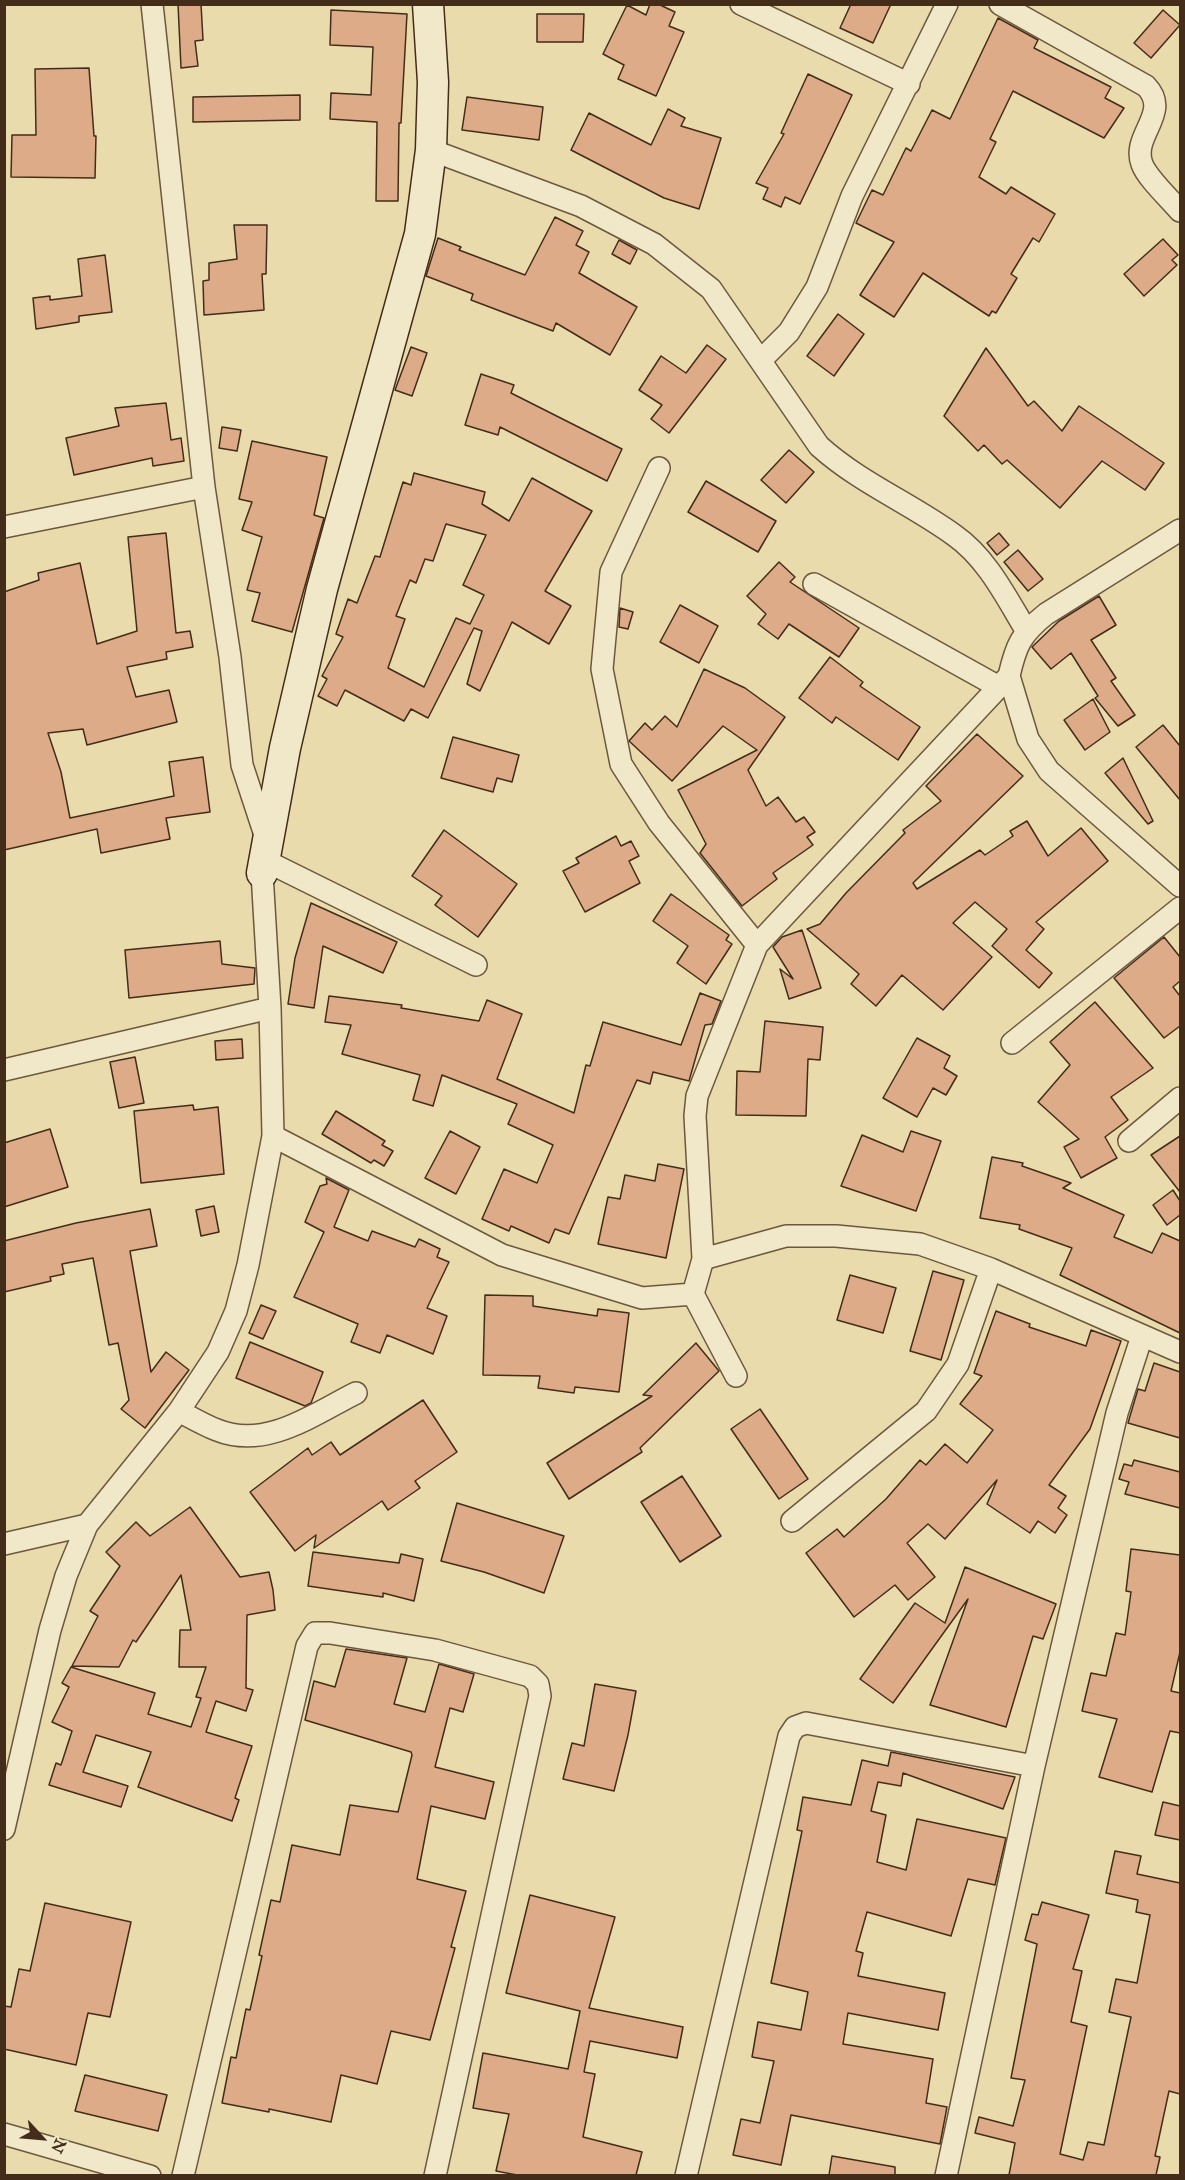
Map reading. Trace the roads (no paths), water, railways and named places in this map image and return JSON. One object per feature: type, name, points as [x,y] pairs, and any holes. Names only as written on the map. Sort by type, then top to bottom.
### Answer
[{"type":"street","points":[[4,1829],[50,1630],[66,1576],[87,1525],[179,1411],[218,1352],[236,1311],[248,1265],[273,1136],[265,858],[242,765],[230,657],[204,488],[152,4]]},
{"type":"street","points":[[265,858],[285,748],[322,589],[420,234],[431,150],[433,82],[428,4]]},
{"type":"street","points":[[741,4],[909,84]]},
{"type":"street","points":[[761,360],[789,332],[817,287],[852,196],[909,84],[946,4]]},
{"type":"street","points":[[1000,4],[1146,86],[1154,95],[1156,107],[1139,152],[1142,165],[1180,211]]},
{"type":"street","points":[[431,150],[581,206],[654,244],[711,289],[819,446],[843,467],[955,535],[978,557],[1026,630]]},
{"type":"street","points":[[659,468],[611,572],[602,669],[621,764],[659,823],[758,945]]},
{"type":"street","points":[[4,527],[204,488]]},
{"type":"street","points":[[736,1376],[693,1294],[703,1259],[695,1116],[698,1096],[758,945],[1003,681],[1015,648],[1026,630],[1046,614],[1180,531]]},
{"type":"street","points":[[814,584],[1003,681],[1028,739],[1049,771],[1180,886]]},
{"type":"street","points":[[265,858],[476,965]]},
{"type":"street","points":[[1012,1043],[1180,908]]},
{"type":"street","points":[[4,1070],[270,1008]]},
{"type":"street","points":[[1130,1141],[1180,1098]]},
{"type":"street","points":[[273,1136],[502,1255],[642,1298],[693,1294]]},
{"type":"street","points":[[703,1259],[786,1236],[836,1236],[920,1244],[991,1269],[1180,1352]]},
{"type":"street","points":[[792,1521],[926,1411],[958,1364],[991,1269]]},
{"type":"street","points":[[946,2175],[1034,1766],[1117,1413],[1142,1336]]},
{"type":"street","points":[[179,1411],[218,1431],[251,1437],[276,1433],[356,1393]]},
{"type":"street","points":[[4,1544],[87,1525]]},
{"type":"street","points":[[183,2175],[307,1646],[315,1633],[435,1650],[530,1676],[538,1684],[540,1696],[435,2175]]},
{"type":"street","points":[[686,2175],[789,1736],[795,1727],[806,1723],[1034,1766]]},
{"type":"street","points":[[4,2134],[150,2175]]}]
